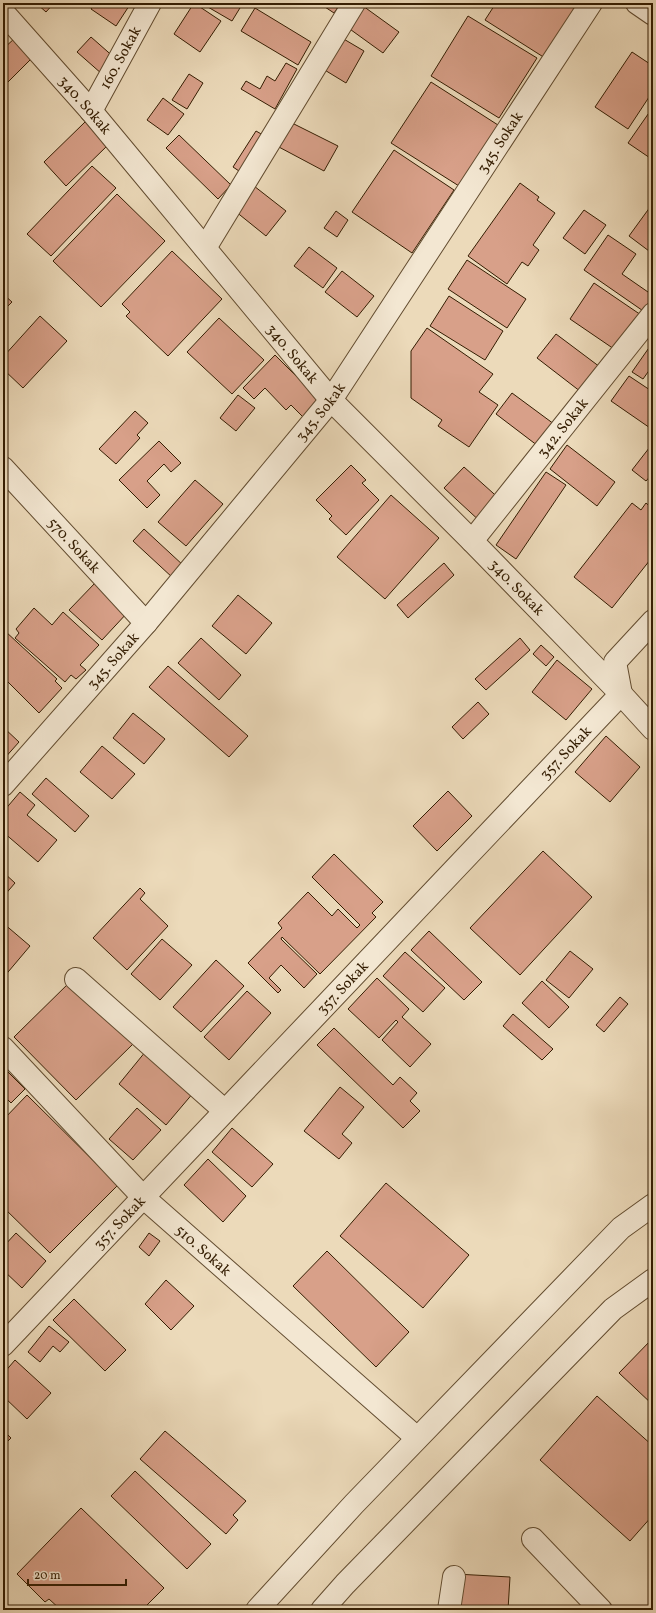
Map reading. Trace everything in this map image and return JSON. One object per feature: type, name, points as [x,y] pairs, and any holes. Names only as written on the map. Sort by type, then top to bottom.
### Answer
[{"type":"street","name":"160. Sokak","points":[[91,112],[150,3]]},
{"type":"street","points":[[205,248],[354,3]]},
{"type":"street","name":"345. Sokak","points":[[3,785],[146,623],[331,400],[590,3]]},
{"type":"street","points":[[637,3],[653,14]]},
{"type":"street","name":"340. Sokak","points":[[3,12],[91,112],[331,400],[621,694],[653,729]]},
{"type":"street","name":"342. Sokak","points":[[472,542],[653,314]]},
{"type":"street","name":"570. Sokak","points":[[3,468],[146,623]]},
{"type":"street","points":[[621,694],[615,662],[653,620]]},
{"type":"street","name":"357. Sokak","points":[[3,1345],[621,694]]},
{"type":"street","points":[[76,979],[225,1111]]},
{"type":"street","name":"510. Sokak","points":[[3,1048],[143,1196],[417,1438]]},
{"type":"street","points":[[257,1610],[354,1504],[621,1228],[653,1205]]},
{"type":"street","points":[[322,1610],[345,1584],[613,1309],[653,1280]]},
{"type":"street","points":[[533,1539],[601,1610]]},
{"type":"street","points":[[449,1610],[454,1577]]},
{"type":"building","points":[[36,3],[54,3],[46,12]]},
{"type":"building","points":[[95,3],[131,3],[116,26],[91,9]]},
{"type":"building","points":[[194,3],[221,21],[200,52],[174,34]]},
{"type":"building","points":[[201,3],[243,3],[232,21]]},
{"type":"building","points":[[319,3],[341,3],[334,13]]},
{"type":"building","points":[[496,3],[581,3],[545,58],[485,20]]},
{"type":"building","points":[[363,6],[399,32],[383,53],[347,27]]},
{"type":"building","points":[[255,8],[311,42],[298,65],[241,31]]},
{"type":"building","points":[[468,16],[537,58],[499,118],[431,76]]},
{"type":"building","points":[[91,37],[116,59],[102,74],[77,52]]},
{"type":"building","points":[[15,38],[33,57],[3,87],[3,49]]},
{"type":"building","points":[[342,38],[364,51],[346,83],[323,69]]},
{"type":"building","points":[[632,52],[653,66],[653,91],[628,129],[595,107]]},
{"type":"building","points":[[286,63],[297,69],[275,109],[241,89],[246,81],[260,89],[267,76],[275,81]]},
{"type":"building","points":[[189,74],[203,83],[187,109],[172,100]]},
{"type":"building","points":[[431,82],[498,125],[459,186],[391,143]]},
{"type":"building","points":[[163,98],[184,114],[168,135],[147,120]]},
{"type":"building","points":[[653,107],[653,160],[628,143]]},
{"type":"building","points":[[85,122],[108,145],[66,186],[44,162]]},
{"type":"building","points":[[290,122],[338,146],[324,171],[277,146]]},
{"type":"building","points":[[256,131],[263,135],[239,171],[233,167]]},
{"type":"building","points":[[179,135],[231,185],[218,199],[166,148]]},
{"type":"building","points":[[394,150],[454,190],[412,253],[352,212]]},
{"type":"building","points":[[92,166],[116,188],[51,256],[27,234]]},
{"type":"building","points":[[520,183],[539,197],[537,200],[555,213],[533,245],[539,250],[528,266],[522,262],[507,284],[468,256]]},
{"type":"building","points":[[254,186],[286,211],[266,236],[235,211]]},
{"type":"building","points":[[117,194],[165,241],[101,307],[53,261]]},
{"type":"building","points":[[653,203],[653,254],[629,236]]},
{"type":"building","points":[[584,210],[606,225],[585,254],[563,238]]},
{"type":"building","points":[[336,211],[348,220],[337,237],[324,228]]},
{"type":"building","points":[[608,235],[636,254],[622,274],[648,292],[653,285],[653,309],[649,315],[584,270]]},
{"type":"building","points":[[309,247],[337,268],[323,288],[294,266]]},
{"type":"building","points":[[172,251],[222,299],[168,356],[126,316],[130,312],[122,304]]},
{"type":"building","points":[[467,260],[526,299],[507,328],[448,289]]},
{"type":"building","points":[[342,271],[374,296],[357,317],[325,292]]},
{"type":"building","points":[[594,283],[644,317],[614,349],[570,319]]},
{"type":"building","points":[[3,294],[12,302],[3,311]]},
{"type":"building","points":[[449,296],[503,331],[485,360],[430,326]]},
{"type":"building","points":[[40,316],[67,341],[23,388],[3,369],[3,357]]},
{"type":"building","points":[[219,318],[264,360],[232,394],[187,352]]},
{"type":"building","points":[[427,328],[493,374],[479,392],[498,405],[469,447],[438,426],[442,420],[411,398],[411,351]]},
{"type":"building","points":[[556,334],[604,370],[585,395],[537,358]]},
{"type":"building","points":[[653,342],[653,365],[643,379],[632,372]]},
{"type":"building","points":[[275,355],[320,400],[303,417],[291,405],[286,410],[265,388],[254,399],[243,388]]},
{"type":"building","points":[[629,376],[653,392],[653,430],[611,401]]},
{"type":"building","points":[[512,393],[558,427],[542,449],[496,414]]},
{"type":"building","points":[[238,395],[255,408],[236,431],[220,418]]},
{"type":"building","points":[[135,411],[148,423],[137,435],[140,438],[116,464],[99,449]]},
{"type":"building","points":[[159,441],[181,463],[171,472],[164,464],[147,481],[160,495],[147,508],[119,480]]},
{"type":"building","points":[[653,443],[653,473],[646,481],[632,470]]},
{"type":"building","points":[[567,445],[615,482],[597,506],[550,469]]},
{"type":"building","points":[[351,465],[366,480],[362,483],[379,500],[346,535],[329,519],[332,516],[316,500]]},
{"type":"building","points":[[464,467],[503,502],[483,524],[444,488]]},
{"type":"building","points":[[546,472],[566,485],[516,559],[496,545]]},
{"type":"building","points":[[3,474],[14,485],[3,496]]},
{"type":"building","points":[[195,480],[223,504],[186,546],[158,522]]},
{"type":"building","points":[[391,495],[439,538],[385,599],[337,557]]},
{"type":"building","points":[[632,503],[641,510],[646,503],[653,509],[653,563],[650,560],[612,608],[574,577]]},
{"type":"building","points":[[144,529],[184,566],[173,578],[133,541]]},
{"type":"building","points":[[444,563],[454,575],[408,618],[397,605]]},
{"type":"building","points":[[96,582],[128,612],[102,640],[69,610]]},
{"type":"building","points":[[238,595],[272,623],[246,654],[212,626]]},
{"type":"building","points":[[34,608],[52,625],[63,612],[99,645],[80,665],[86,670],[76,679],[71,675],[65,682],[15,638],[19,633],[16,629]]},
{"type":"building","points":[[5,631],[57,679],[55,681],[62,688],[39,713],[3,677],[3,633]]},
{"type":"building","points":[[201,638],[241,675],[219,700],[178,663]]},
{"type":"building","points":[[520,638],[530,650],[486,690],[475,679]]},
{"type":"building","points":[[541,645],[554,657],[546,666],[533,654]]},
{"type":"building","points":[[557,660],[592,689],[566,720],[532,692]]},
{"type":"building","points":[[168,666],[248,736],[229,757],[149,687]]},
{"type":"building","points":[[478,702],[489,714],[463,739],[452,727]]},
{"type":"building","points":[[133,713],[165,739],[144,764],[113,738]]},
{"type":"building","points":[[3,727],[19,742],[3,760]]},
{"type":"building","points":[[606,736],[640,767],[610,802],[575,772]]},
{"type":"building","points":[[102,746],[135,774],[112,799],[80,772]]},
{"type":"building","points":[[46,778],[89,816],[75,832],[32,794]]},
{"type":"building","points":[[448,791],[472,816],[437,851],[413,826]]},
{"type":"building","points":[[20,792],[35,805],[27,815],[57,840],[38,862],[3,832],[3,812]]},
{"type":"building","points":[[543,851],[592,897],[520,975],[470,928]]},
{"type":"building","points":[[334,854],[383,902],[372,913],[376,917],[320,974],[282,937],[281,939],[317,974],[304,988],[281,965],[269,978],[281,990],[278,993],[248,963],[282,928],[278,923],[308,892],[332,916],[338,909],[357,928],[360,925],[312,877]]},
{"type":"building","points":[[3,872],[15,883],[3,897]]},
{"type":"building","points":[[140,888],[145,893],[140,899],[168,926],[127,970],[93,938]]},
{"type":"building","points":[[3,923],[30,946],[3,978]]},
{"type":"building","points":[[429,931],[482,982],[464,1000],[411,950]]},
{"type":"building","points":[[162,939],[192,965],[160,1000],[131,974]]},
{"type":"building","points":[[570,951],[593,969],[569,998],[546,980]]},
{"type":"building","points":[[405,952],[445,988],[423,1012],[383,976]]},
{"type":"building","points":[[216,960],[244,986],[201,1032],[173,1007]]},
{"type":"building","points":[[377,978],[409,1009],[402,1017],[431,1044],[410,1067],[382,1040],[398,1022],[396,1020],[379,1038],[348,1009]]},
{"type":"building","points":[[72,980],[134,1043],[76,1100],[14,1037]]},
{"type":"building","points":[[542,981],[569,1007],[549,1028],[522,1003]]},
{"type":"building","points":[[247,991],[271,1013],[229,1060],[204,1037]]},
{"type":"building","points":[[620,997],[628,1004],[604,1032],[596,1025]]},
{"type":"building","points":[[513,1014],[553,1049],[542,1060],[503,1026]]},
{"type":"building","points":[[334,1028],[393,1085],[400,1077],[417,1093],[410,1101],[420,1111],[403,1128],[317,1045]]},
{"type":"building","points":[[146,1051],[194,1092],[166,1125],[119,1084]]},
{"type":"building","points":[[3,1067],[25,1089],[11,1103],[3,1095]]},
{"type":"building","points":[[340,1087],[364,1107],[342,1134],[352,1143],[339,1159],[304,1131]]},
{"type":"building","points":[[27,1095],[118,1185],[50,1253],[3,1207],[3,1120]]},
{"type":"building","points":[[137,1108],[161,1130],[133,1160],[109,1139]]},
{"type":"building","points":[[232,1128],[273,1164],[252,1187],[212,1152]]},
{"type":"building","points":[[208,1159],[246,1196],[223,1222],[184,1185]]},
{"type":"building","points":[[386,1183],[469,1255],[423,1308],[340,1236]]},
{"type":"building","points":[[16,1233],[46,1261],[22,1288],[3,1270],[3,1247]]},
{"type":"building","points":[[149,1233],[160,1241],[149,1256],[139,1247]]},
{"type":"building","points":[[327,1251],[409,1332],[376,1367],[293,1286]]},
{"type":"building","points":[[166,1280],[194,1306],[171,1330],[145,1304]]},
{"type":"building","points":[[3,1296],[7,1300],[3,1305]]},
{"type":"building","points":[[74,1299],[126,1350],[105,1371],[53,1320]]},
{"type":"building","points":[[49,1326],[69,1342],[60,1352],[53,1346],[40,1362],[28,1352]]},
{"type":"building","points":[[653,1338],[653,1405],[619,1373]]},
{"type":"building","points":[[15,1360],[51,1393],[27,1419],[3,1396],[3,1374]]},
{"type":"building","points":[[597,1396],[653,1446],[653,1515],[630,1541],[540,1460]]},
{"type":"building","points":[[3,1430],[11,1438],[3,1446]]},
{"type":"building","points":[[165,1431],[246,1501],[233,1515],[238,1520],[226,1534],[140,1459]]},
{"type":"building","points":[[135,1471],[211,1544],[187,1569],[111,1496]]},
{"type":"building","points":[[81,1508],[164,1588],[142,1610],[61,1610],[49,1599],[45,1602],[17,1574]]},
{"type":"building","points":[[456,1574],[510,1577],[508,1610],[454,1610]]}]
